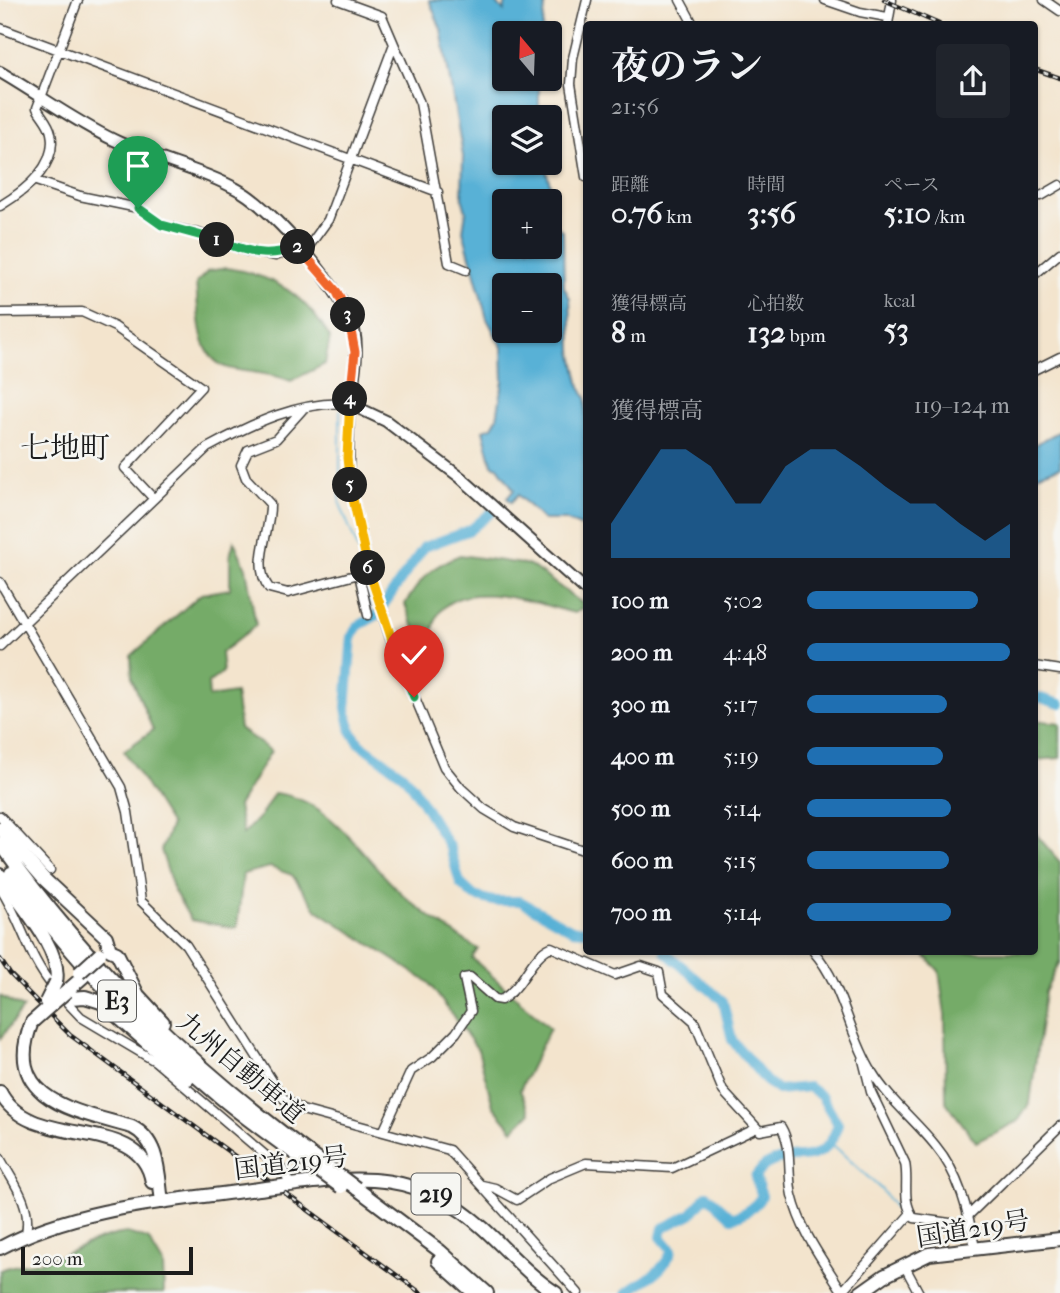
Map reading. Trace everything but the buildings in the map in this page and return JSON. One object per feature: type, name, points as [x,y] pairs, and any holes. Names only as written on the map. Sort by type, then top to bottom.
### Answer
[{"type":"highway","points":[[0,828],[43,878],[106,937],[104,954]]},
{"type":"highway","name":"九州自動車道","points":[[0,843],[50,910],[139,1011],[316,1164]]},
{"type":"highway","name":"九州自動車道","points":[[0,858],[59,936],[123,1007],[213,1092],[255,1125],[316,1164],[440,1251],[486,1293]]},
{"type":"highway","points":[[0,876],[52,950],[64,990]]},
{"type":"highway","points":[[15,1031],[104,954],[117,953],[134,988],[148,1007],[222,1085]]},
{"type":"highway","points":[[64,990],[101,1002],[168,1064],[255,1125]]},
{"type":"highway","points":[[11,1045],[30,1019]]},
{"type":"highway","points":[[0,1092],[8,1106],[23,1118],[134,1149],[148,1165],[159,1203]]},
{"type":"highway","points":[[31,1101],[138,1129],[154,1149],[159,1203]]},
{"type":"highway","name":"国道219号","points":[[0,1248],[26,1233],[92,1214],[361,1177],[399,1182],[434,1192],[461,1209],[556,1293]]},
{"type":"highway","name":"九州自動車道","points":[[351,1189],[474,1293]]},
{"type":"highway","name":"国道219号","points":[[860,1293],[904,1265],[929,1254],[1060,1239]]},
{"type":"main road","points":[[0,72],[111,139],[243,192],[266,209],[337,292],[354,330],[355,352],[350,404],[386,421],[460,477],[583,587]]},
{"type":"street","points":[[0,206],[36,181],[51,149],[48,124],[37,108],[78,0]]},
{"type":"street","points":[[338,0],[382,16],[420,103],[449,263],[466,270]]},
{"type":"street","points":[[583,162],[572,107],[571,74],[587,0]]},
{"type":"street","points":[[680,0],[691,21]]},
{"type":"street","points":[[825,0],[887,21],[892,0]]},
{"type":"street","points":[[1044,0],[1060,11]]},
{"type":"street","points":[[0,27],[438,192]]},
{"type":"street","points":[[36,181],[80,197],[138,208],[162,225],[198,233],[247,251],[276,256],[302,250],[328,220],[394,44]]},
{"type":"street","points":[[1038,195],[1060,185]]},
{"type":"street","points":[[1038,272],[1060,253]]},
{"type":"street","points":[[0,313],[82,312],[116,327],[201,387],[125,468],[153,498]]},
{"type":"street","points":[[1038,368],[1060,357]]},
{"type":"street","points":[[0,646],[207,448],[241,429],[303,409],[331,402],[350,404],[347,458],[358,529],[390,638],[438,755],[461,789],[484,809],[513,827],[583,850]]},
{"type":"street","points":[[303,409],[275,439],[248,450],[241,465],[246,478],[270,504],[270,530],[260,563],[264,579],[269,588],[288,593],[359,574],[368,615]]},
{"type":"street","points":[[0,582],[121,787],[128,812],[141,901],[186,945],[283,1098],[302,1110],[384,1130],[449,1150],[578,1293]]},
{"type":"street","points":[[1038,667],[1060,670]]},
{"type":"street","points":[[0,816],[50,870]]},
{"type":"street","points":[[0,888],[13,909],[31,958],[66,1002],[81,1017],[155,1061],[285,1172],[286,1186]]},
{"type":"street","points":[[384,1130],[411,1071],[432,1057],[456,1033],[471,1011],[464,978],[470,977],[495,999],[501,1000],[515,989],[539,955],[551,947],[615,975],[641,967],[659,972],[663,994],[694,1021],[723,1091],[760,1131],[776,1126],[783,1130],[788,1140],[792,1192],[800,1224],[842,1292],[911,1213]]},
{"type":"street","points":[[816,955],[830,977],[862,1054],[871,1092],[905,1163],[907,1176],[904,1191],[911,1213],[914,1218],[971,1226]]},
{"type":"street","points":[[862,1054],[892,1099],[946,1160],[955,1175],[975,1248]]},
{"type":"street","points":[[968,1215],[1060,1126]]},
{"type":"street","points":[[482,1185],[517,1199],[550,1178],[586,1163],[672,1168],[757,1128]]},
{"type":"street","points":[[0,1158],[24,1203],[28,1222],[26,1233]]},
{"type":"street","points":[[0,1178],[9,1175]]},
{"type":"street","points":[[904,1265],[919,1293]]},
{"type":"green space","points":[[227,268],[275,282],[299,299],[330,338],[325,364],[291,381],[232,369],[211,357],[201,334],[196,283],[208,271]]},
{"type":"green space","points":[[234,541],[246,568],[256,625],[221,653],[223,672],[208,683],[209,697],[235,693],[240,729],[271,751],[238,806],[243,834],[261,815],[274,793],[294,797],[312,805],[343,830],[408,899],[478,949],[472,958],[550,1028],[520,1090],[530,1113],[513,1130],[493,1106],[478,1050],[428,982],[317,910],[292,875],[270,867],[243,874],[237,928],[191,920],[174,891],[161,850],[171,825],[124,751],[153,730],[132,679],[131,656],[201,594],[230,589],[230,556]]},
{"type":"green space","points":[[460,555],[530,565],[583,604],[583,608],[575,613],[503,596],[466,596],[451,602],[439,613],[432,634],[424,640],[412,623],[405,604],[428,574]]},
{"type":"green space","points":[[1038,720],[1060,723],[1060,758],[1038,760]]},
{"type":"green space","points":[[1038,837],[1060,862],[1060,961],[1045,992],[1030,1103],[1018,1121],[976,1142],[946,1102],[945,1015],[939,971],[925,955],[1038,955]]},
{"type":"green space","points":[[0,996],[23,1008],[0,1039]]},
{"type":"green space","points":[[127,1233],[148,1239],[163,1264],[164,1293],[0,1293],[0,1270],[54,1258],[105,1238]]},
{"type":"water","points":[[429,0],[493,0],[504,11],[506,0],[546,0],[543,21],[492,21],[492,91],[539,91],[539,105],[492,105],[492,175],[547,175],[552,189],[492,189],[492,259],[562,259],[563,232],[564,287],[570,299],[572,350],[583,392],[583,527],[565,520],[543,520],[518,495],[511,502],[507,498],[514,490],[498,467],[492,465],[483,430],[492,427],[497,418],[503,381],[500,343],[562,343],[562,273],[492,273],[492,328],[487,319],[463,231],[466,211],[462,198],[463,156],[441,29]]},
{"type":"water","points":[[1060,431],[1060,467],[1038,475],[1038,443]]},
{"type":"waterway","points":[[340,410],[340,504],[359,551],[372,619]]},
{"type":"waterway","points":[[493,511],[470,530],[424,547],[376,616],[358,626],[352,636],[346,708],[351,731],[360,744],[402,774],[413,787],[450,848],[460,883],[474,896],[493,901],[520,901],[572,930],[583,931]]},
{"type":"waterway","points":[[1038,697],[1060,704]]},
{"type":"waterway","points":[[627,1293],[659,1270],[668,1258],[672,1250],[661,1237],[663,1228],[691,1214],[707,1195],[732,1218],[745,1212],[762,1196],[755,1177],[766,1165],[777,1160],[817,1154],[832,1139],[838,1124],[821,1096],[809,1087],[778,1090],[766,1081],[732,1040],[723,1001],[669,955]]},
{"type":"waterway","points":[[831,1143],[881,1189],[902,1218]]},
{"type":"waterway","points":[[906,1222],[921,1231],[944,1231]]},
{"type":"railway","points":[[884,0],[932,21]]},
{"type":"railway","points":[[1038,70],[1060,78]]},
{"type":"railway","points":[[0,959],[10,974],[70,1035],[421,1293]]},
{"type":"district","name":"七地町","points":[[65,448]]},
{"type":"route","points":[[138,208],[162,225],[198,233],[247,251],[276,256],[299,247],[337,292],[354,330],[355,352],[347,458],[352,501],[377,600],[414,697]]}]
